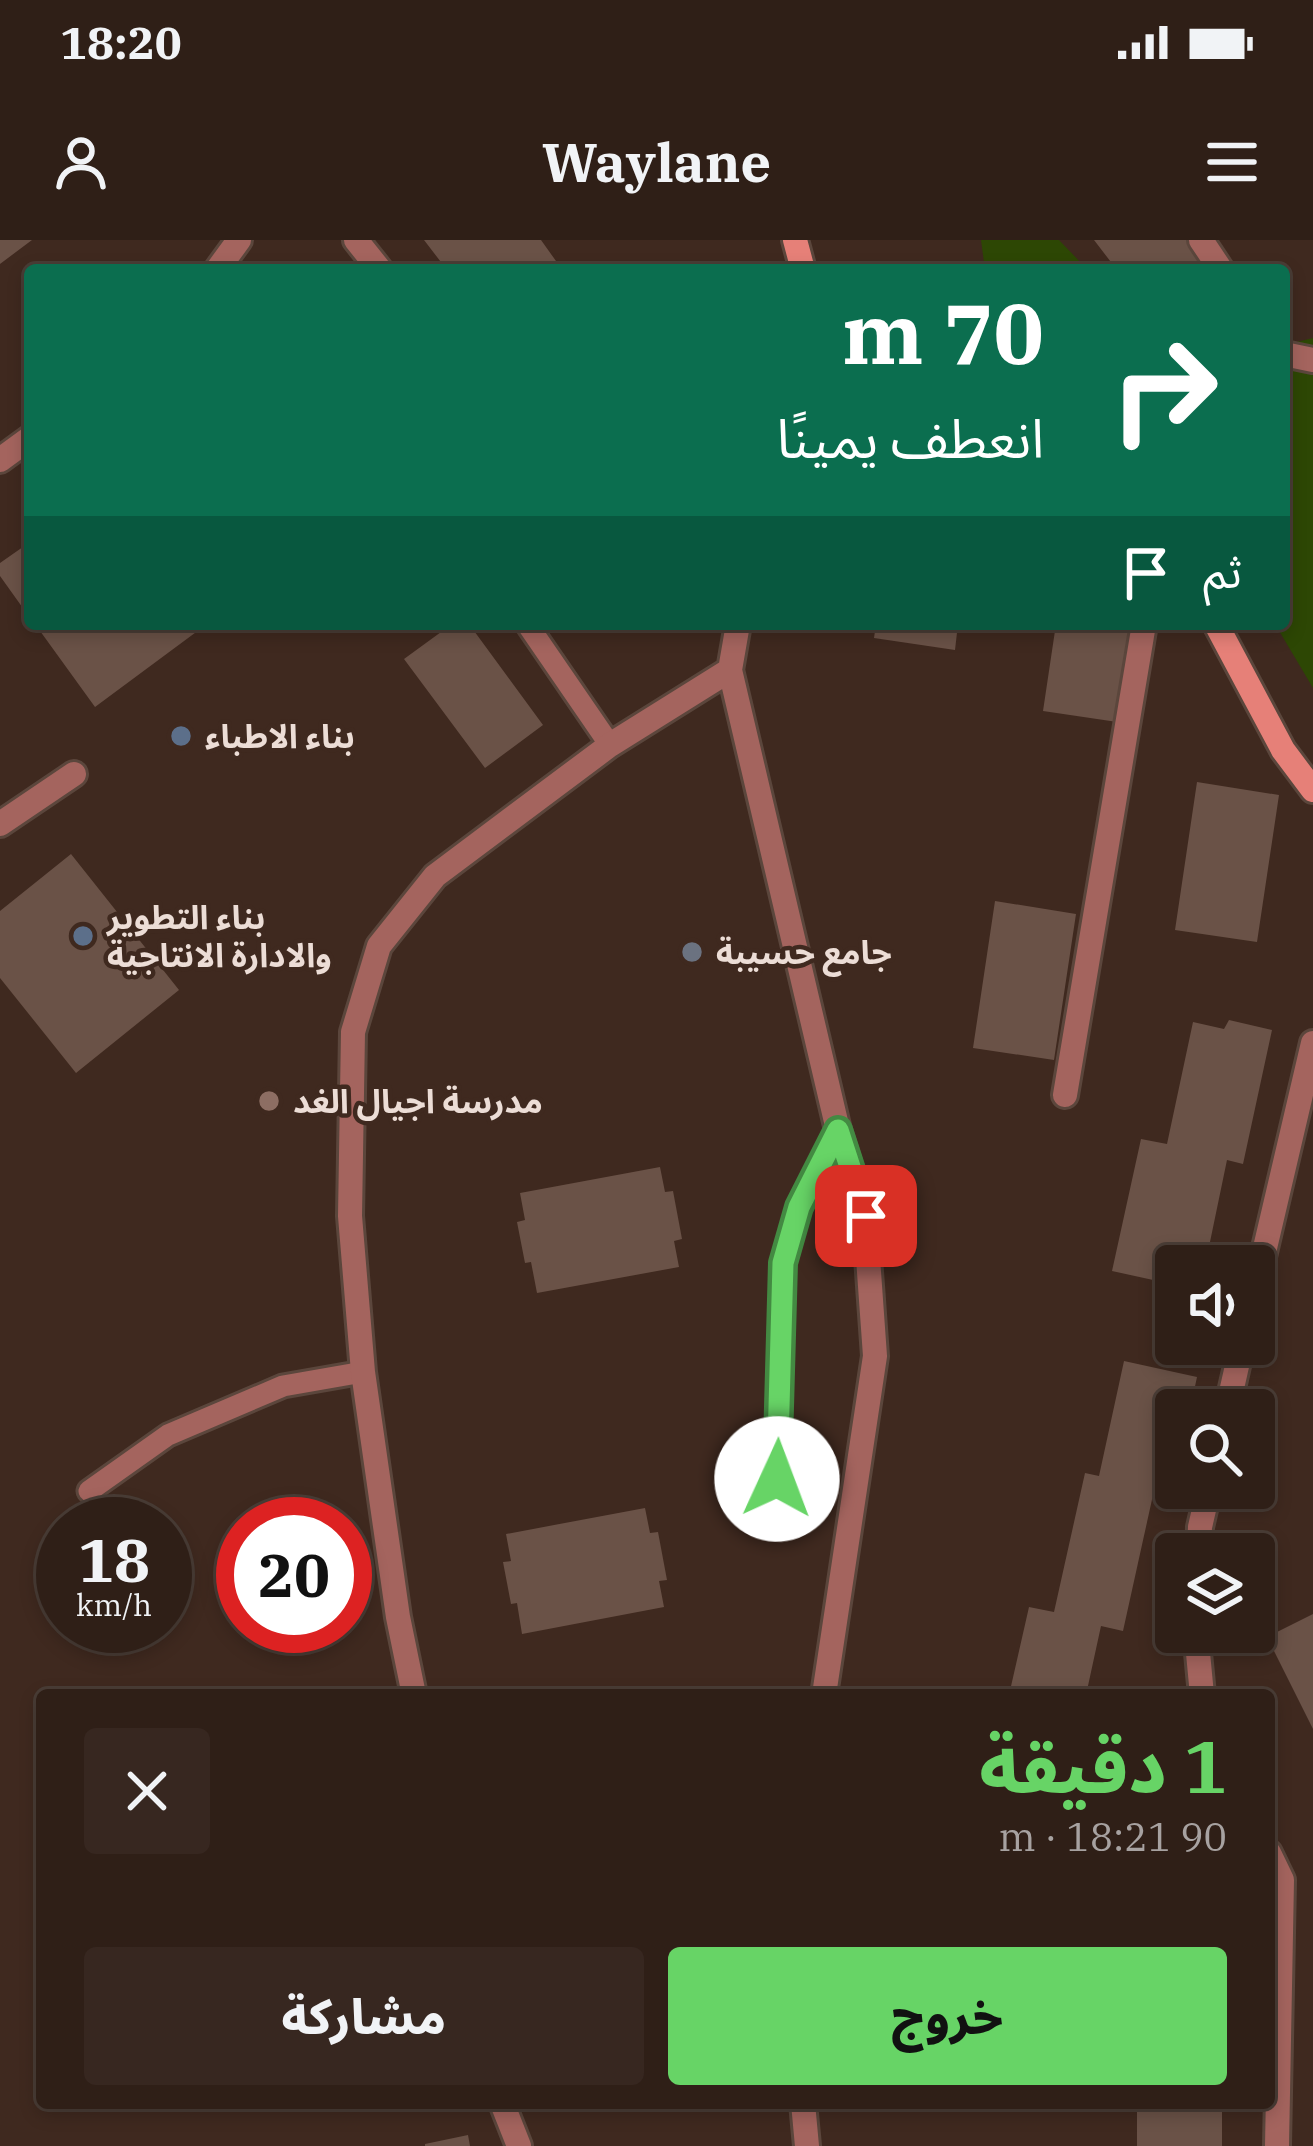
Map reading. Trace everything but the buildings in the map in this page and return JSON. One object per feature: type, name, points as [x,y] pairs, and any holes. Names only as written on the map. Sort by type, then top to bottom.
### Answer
[{"type":"street","points":[[356,240],[375,264]]},
{"type":"street","points":[[737,630],[730,670],[838,1130],[866,1216],[875,1356],[825,1689]]},
{"type":"street","points":[[1065,1095],[1143,630]]},
{"type":"street","points":[[1219,630],[1283,750],[1313,790]]},
{"type":"street","points":[[413,1689],[363,1372],[350,1216],[353,1032],[379,946],[435,876],[610,745],[730,670]]},
{"type":"street","points":[[0,824],[74,774]]},
{"type":"street","points":[[1266,1245],[1313,1043]]},
{"type":"street","points":[[1198,1653],[1201,1689]]},
{"type":"street","points":[[1275,1865],[1282,1880],[1277,2146]]},
{"type":"street","points":[[504,2109],[519,2146]]},
{"type":"street","points":[[804,2109],[807,2146]]},
{"type":"lane","points":[[530,630],[610,745]]},
{"type":"lane","points":[[777,1479],[783,1263],[799,1207],[838,1130]]},
{"type":"lane","points":[[89,1491],[168,1435],[283,1386],[363,1372]]},
{"type":"green space","points":[[981,240],[1059,240],[1082,264],[984,264]]},
{"type":"green space","points":[[1313,338],[1313,688],[1279,630],[1290,630],[1290,344]]},
{"type":"place","name":"بناء الاطباء","points":[[181,736]]},
{"type":"place","name":"بناء التطوير والادارة الانتاجية","points":[[83,936]]},
{"type":"place","name":"جامع حسيبة","points":[[692,952]]},
{"type":"place","name":"مدرسة اجيال الغد","points":[[269,1101]]},
{"type":"route","points":[[777,1479],[783,1263],[814,1169],[838,1130],[866,1216]]}]
